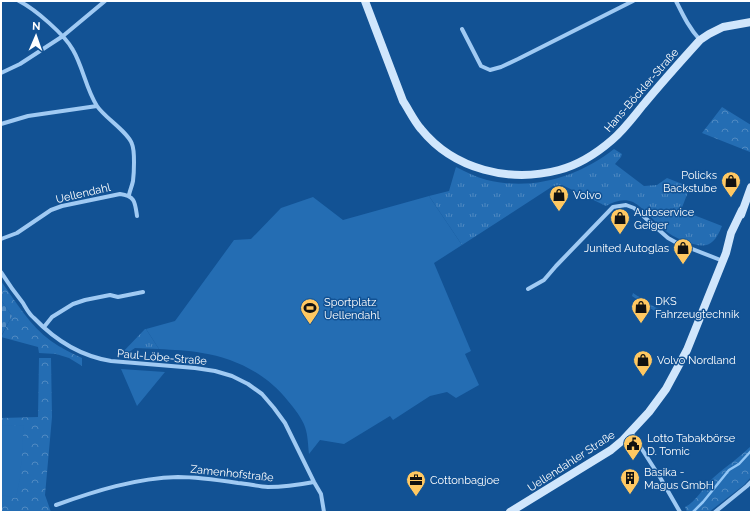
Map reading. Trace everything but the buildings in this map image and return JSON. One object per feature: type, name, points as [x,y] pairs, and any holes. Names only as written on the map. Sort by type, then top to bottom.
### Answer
[{"type":"street","points":[[19,1],[43,18],[63,36],[73,50],[97,106],[132,144],[134,152],[133,179],[129,195],[134,201],[137,216]]},
{"type":"street","points":[[1,73],[20,64],[63,36],[106,1]]},
{"type":"street","name":"Hans-Böckler-Straße","points":[[365,1],[404,100],[409,111],[421,129],[434,142],[451,155],[471,166],[485,170],[519,175],[533,175],[560,170],[580,161],[602,148],[614,139],[700,40],[723,27],[751,22]]},
{"type":"street","points":[[462,29],[481,66],[490,70],[501,67],[518,59],[633,1]]},
{"type":"street","points":[[676,1],[688,25],[700,40]]},
{"type":"street","points":[[742,24],[751,28]]},
{"type":"street","points":[[1,124],[28,116],[97,106]]},
{"type":"street","name":"Uellendahler Straße","points":[[510,512],[611,450],[650,412],[672,380],[687,350],[724,257],[731,233],[751,187]]},
{"type":"street","name":"Uellendahl","points":[[1,239],[17,233],[51,210],[62,206],[120,194],[129,195]]},
{"type":"street","points":[[528,289],[544,280],[613,207],[626,204],[634,208],[668,238],[676,243],[724,257]]},
{"type":"street","points":[[1,272],[33,317],[44,327],[52,317],[73,304],[110,295],[118,297],[143,292]]},
{"type":"street","name":"Paul-Löbe-Straße","points":[[44,327],[61,342],[88,356],[111,361],[208,370],[232,376],[248,384],[262,394],[285,423],[321,494],[324,512]]},
{"type":"street","points":[[631,432],[680,512]]},
{"type":"street","name":"Zamenhofstraße","points":[[56,505],[90,493],[124,484],[178,477],[212,479],[267,487],[285,487],[314,482]]},
{"type":"street","points":[[715,512],[751,482]]},
{"type":"green space","points":[[722,107],[751,125],[750,152],[702,133]]},
{"type":"green space","points":[[614,149],[622,154],[615,164],[644,186],[657,185],[667,178],[690,187],[681,210],[722,226],[712,243],[703,246],[691,244],[673,236],[659,226],[645,211],[633,202],[626,200],[619,201],[606,206],[562,185],[553,186],[462,245],[429,196],[449,191],[456,167],[487,180],[521,184],[554,179],[570,174],[600,159]]},
{"type":"green space","name":"Sportplatz Uellendahl","points":[[429,196],[462,245],[434,263],[471,351],[465,354],[479,385],[456,398],[447,392],[430,396],[393,420],[390,416],[344,444],[320,440],[309,454],[307,433],[302,420],[280,391],[260,375],[238,363],[214,355],[159,349],[146,329],[175,321],[234,240],[251,239],[281,208],[313,197],[343,220]]},
{"type":"green space","points":[[1,281],[36,328],[55,344],[82,358],[82,366],[69,358],[56,354],[39,353],[38,347],[1,337],[12,316],[1,300]]},
{"type":"green space","points":[[633,293],[651,305],[674,317],[673,320],[662,316],[632,296]]},
{"type":"green space","points":[[1,300],[12,316],[1,336]]},
{"type":"green space","points":[[145,329],[159,349],[135,348],[123,356],[120,355]]},
{"type":"green space","points":[[39,358],[51,358],[52,417],[45,495],[51,512],[1,512],[1,418],[38,417]]},
{"type":"green space","points":[[121,369],[165,372],[137,406]]},
{"type":"green space","points":[[24,425],[20,478],[16,498],[1,495],[1,426]]},
{"type":"green space","points":[[751,446],[751,477],[744,485],[709,512],[687,512],[685,507],[696,498],[709,482]]},
{"type":"waterway","points":[[693,512],[729,470],[739,464],[751,451]]},
{"type":"place","name":"Policks Backstube","points":[[731,198]]},
{"type":"place","name":"Volvo","points":[[559,212]]},
{"type":"place","name":"Autoservice Geiger","points":[[620,235]]},
{"type":"place","name":"Junited Autoglas","points":[[683,265]]},
{"type":"place","name":"DKS Fahrzeugtechnik","points":[[641,324]]},
{"type":"place","name":"Sportplatz Uellendahl","points":[[310,325]]},
{"type":"place","name":"Volvo Nordland","points":[[643,377]]},
{"type":"place","name":"Lotto Tabakbörse D. Tomic","points":[[633,461]]},
{"type":"place","name":"Basika - Magus GmbH","points":[[630,495]]},
{"type":"place","name":"Cottonbagjoe","points":[[416,497]]}]
